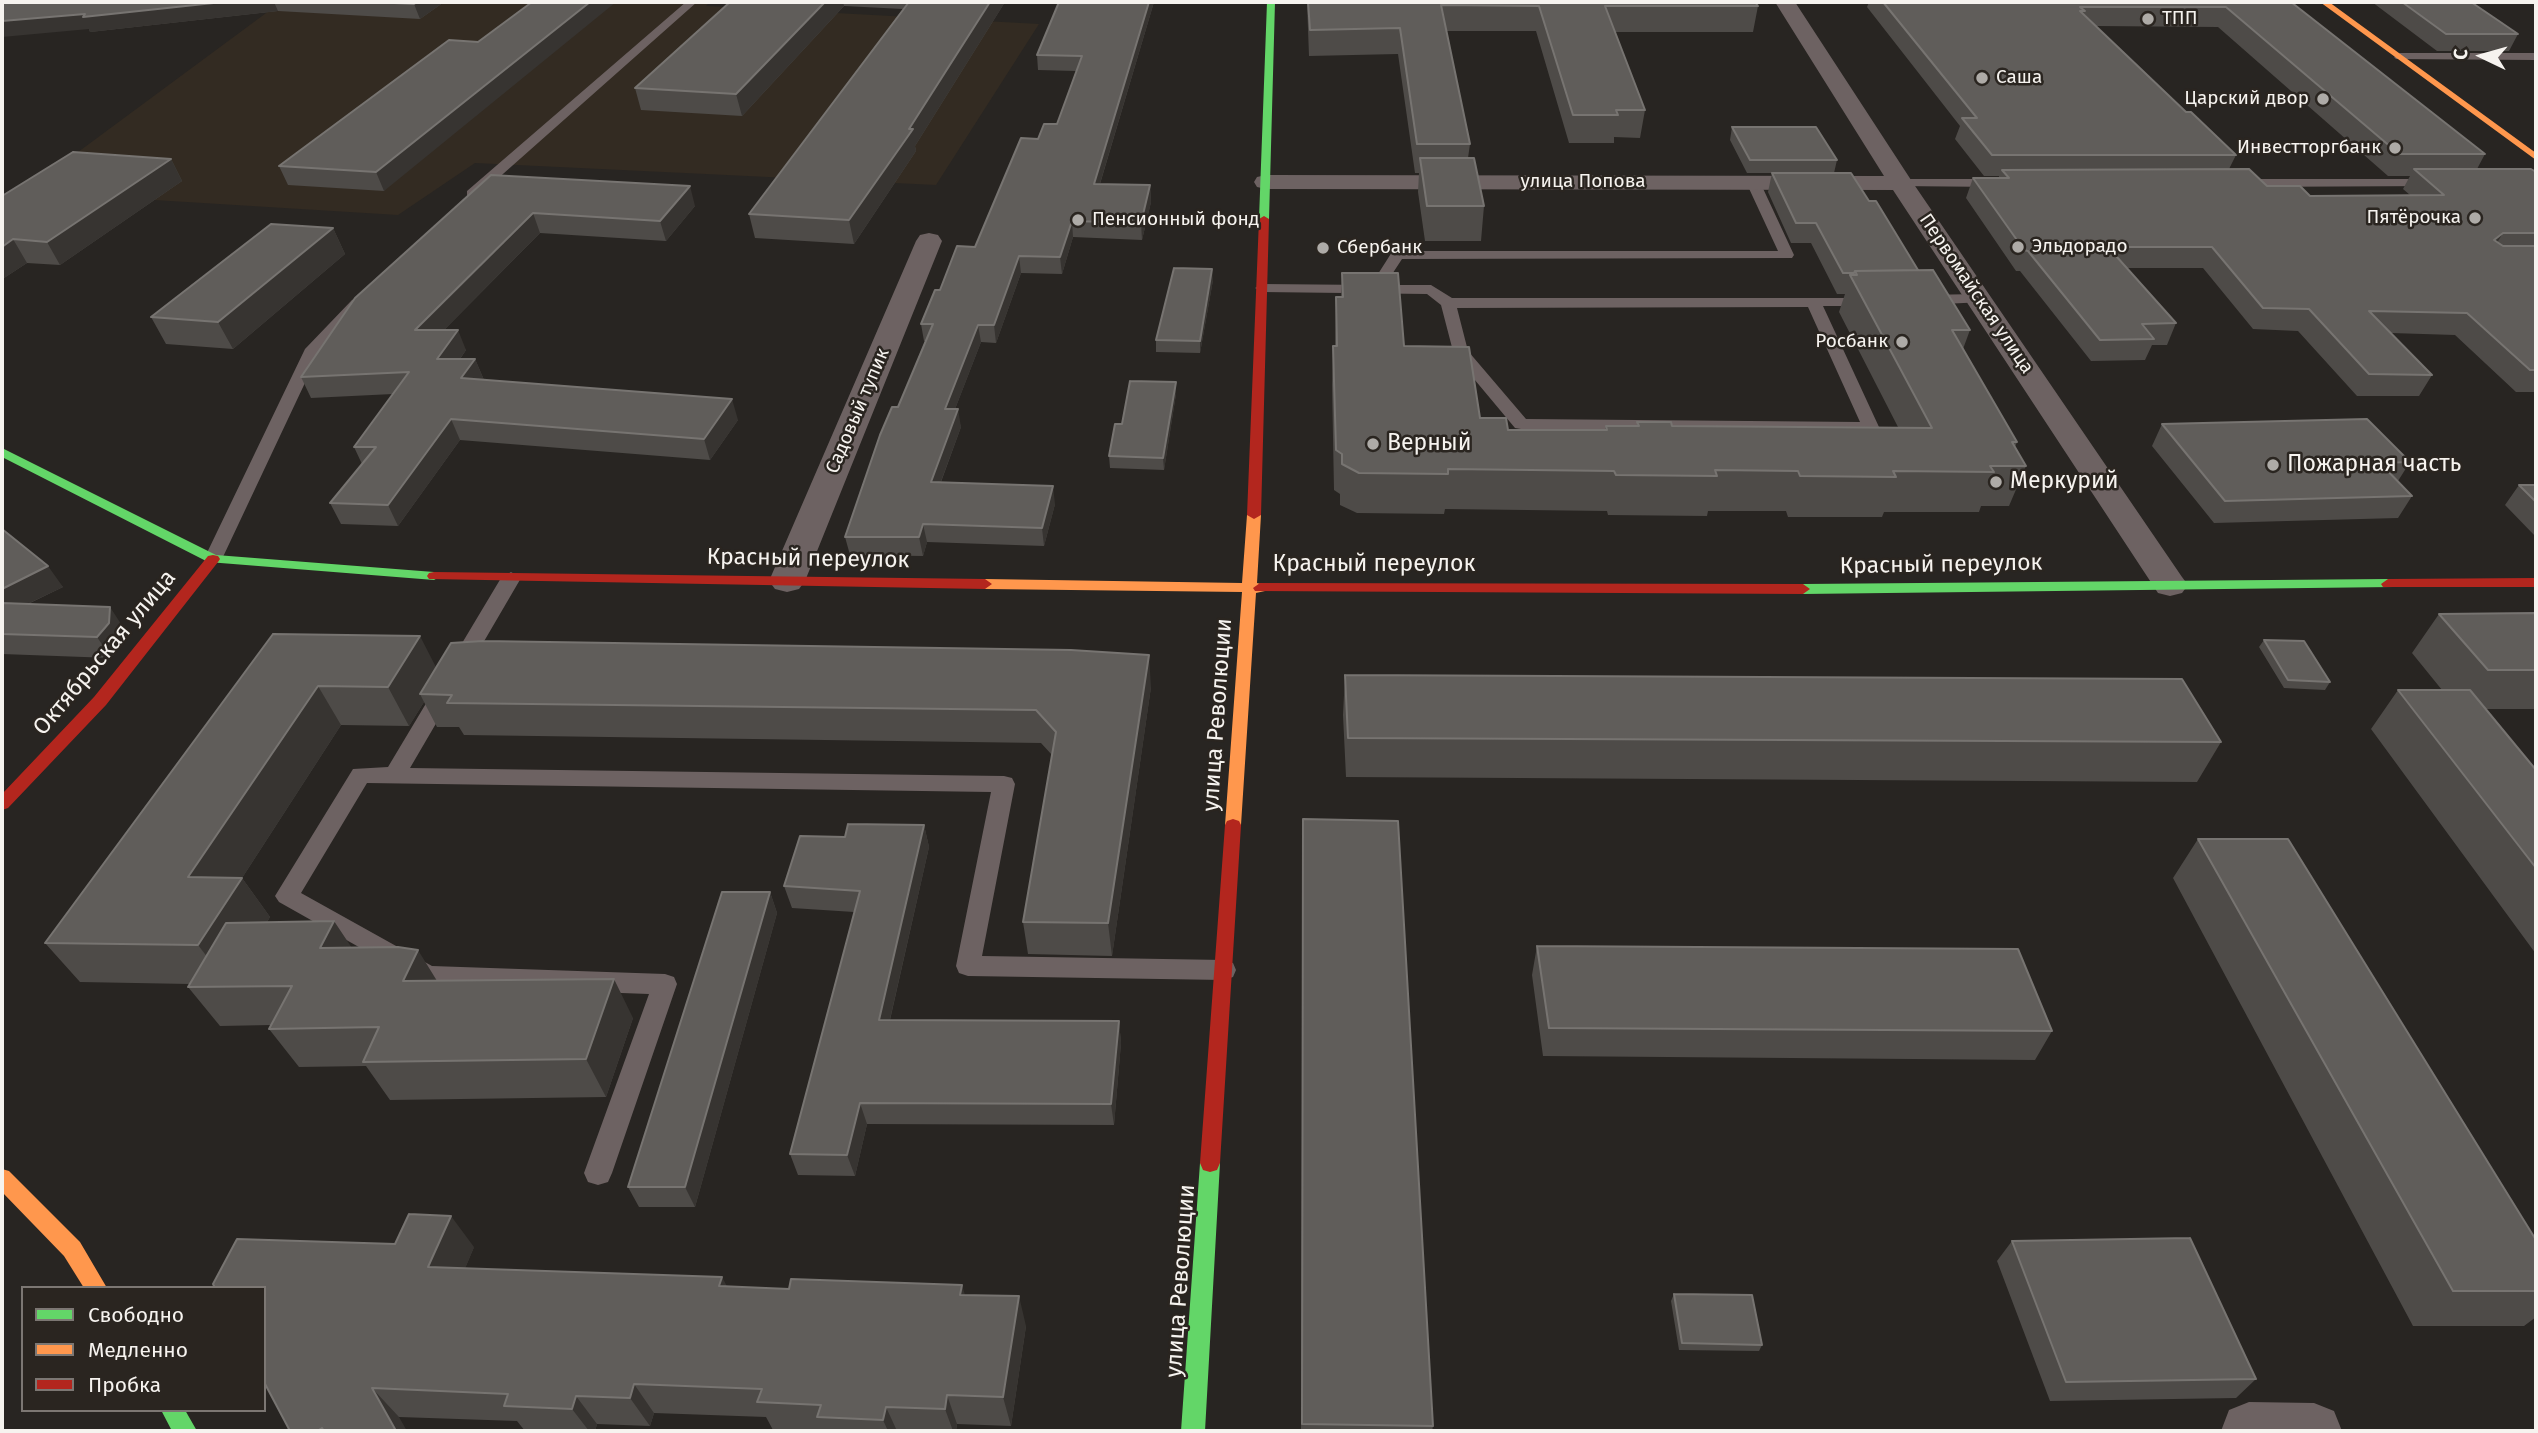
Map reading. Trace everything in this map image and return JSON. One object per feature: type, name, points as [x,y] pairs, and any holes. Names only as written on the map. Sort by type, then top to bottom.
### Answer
[{"type":"main road","name":"улица Революции","points":[[1194,1431],[1250,588],[1271,2]]},
{"type":"main road","points":[[2324,2],[2536,157]]},
{"type":"main road","points":[[2,452],[213,559]]},
{"type":"main road","name":"Красный переулок","points":[[213,559],[452,577],[1250,588],[1888,589],[2536,583]]},
{"type":"main road","name":"Октябрьская улица","points":[[2,804],[100,701],[213,559]]},
{"type":"main road","points":[[2,1178],[72,1249],[95,1286]]},
{"type":"main road","points":[[173,1412],[185,1431]]},
{"type":"street","name":"Первомайская улица","points":[[1785,2],[1901,183],[2170,585]]},
{"type":"street","name":"улица Попова","points":[[1266,182],[1901,183]]},
{"type":"street","name":"Садовый тупик","points":[[787,582],[929,241]]},
{"type":"street","points":[[2249,1431],[2314,1431]]},
{"type":"lane","points":[[461,204],[692,2]]},
{"type":"lane","points":[[2400,57],[2535,57]]},
{"type":"lane","points":[[1376,288],[1397,255],[1787,255],[1754,182]]},
{"type":"lane","points":[[1901,183],[2010,183]]},
{"type":"lane","points":[[2227,183],[2442,183]]},
{"type":"lane","points":[[1262,288],[1432,290],[1448,303],[1460,352],[1521,424],[1871,427],[1813,302]]},
{"type":"lane","points":[[213,559],[313,349],[365,295]]},
{"type":"lane","points":[[1910,300],[1979,299]]},
{"type":"lane","points":[[1448,303],[1882,301]]},
{"type":"lane","points":[[394,776],[511,578]]},
{"type":"lane","points":[[598,1173],[666,984],[428,976],[287,896],[361,775],[1004,784],[968,966],[1224,970]]},
{"type":"shaded area","points":[[281,2],[710,2],[706,6],[1039,24],[936,185],[475,163],[398,215],[24,192]]},
{"type":"building","points":[[2,2],[223,2],[83,17],[85,14],[2,21]]},
{"type":"building","points":[[374,2],[417,2],[414,4]]},
{"type":"building","points":[[532,2],[590,2],[376,172],[279,166],[449,40],[478,42]]},
{"type":"building","points":[[730,2],[825,2],[736,94],[635,88]]},
{"type":"building","points":[[909,2],[990,2],[909,129],[913,129],[849,220],[749,214]]},
{"type":"building","points":[[1059,2],[1149,2],[1094,184],[1150,185],[1141,223],[1072,221],[1060,257],[1019,256],[994,325],[978,325],[945,409],[958,409],[931,482],[1053,486],[1042,528],[923,524],[919,537],[845,537],[880,435],[892,407],[898,407],[933,324],[921,324],[935,290],[940,290],[957,246],[975,247],[1021,138],[1038,139],[1044,124],[1057,124],[1082,56],[1037,55]]},
{"type":"building","points":[[1308,2],[1755,2],[1758,6],[1605,6],[1645,110],[1616,110],[1618,115],[1573,115],[1539,6],[1441,5],[1470,144],[1417,144],[1400,28],[1310,30]]},
{"type":"building","points":[[1883,2],[2291,2],[2485,154],[2399,154],[2226,7],[2080,7],[2085,11],[2080,11],[2186,112],[2191,112],[2236,155],[1992,155],[1962,118],[1977,118]]},
{"type":"building","points":[[2402,2],[2471,2],[2518,34],[2446,34]]},
{"type":"building","points":[[1732,127],[1816,127],[1837,160],[1750,160]]},
{"type":"building","points":[[73,152],[171,159],[47,242],[13,239],[2,247],[2,196]]},
{"type":"building","points":[[1420,158],[1474,158],[1484,206],[1427,206]]},
{"type":"building","points":[[2249,169],[2267,186],[2300,186],[2310,196],[2444,195],[2414,169],[2531,169],[2536,172],[2536,233],[2503,233],[2494,240],[2503,246],[2536,246],[2536,370],[2530,370],[2467,313],[2369,311],[2432,375],[2369,374],[2309,309],[2263,308],[2212,247],[2108,247],[2176,323],[2142,324],[2154,339],[2100,340],[2028,251],[2024,250],[1973,178],[2009,178],[2002,170]]},
{"type":"building","points":[[1772,173],[1851,173],[1869,201],[1876,201],[1918,270],[1843,273],[1816,223],[1796,223]]},
{"type":"building","points":[[491,175],[690,186],[660,221],[533,213],[415,330],[458,330],[437,359],[475,359],[461,378],[732,399],[704,439],[451,419],[388,505],[330,503],[376,447],[354,447],[409,372],[301,377],[355,298]]},
{"type":"building","points":[[271,224],[333,228],[218,322],[151,317]]},
{"type":"building","points":[[1174,268],[1212,269],[1200,341],[1156,340]]},
{"type":"building","points":[[1933,270],[1970,330],[1952,330],[2017,442],[2012,442],[2026,466],[1990,466],[1994,472],[1893,471],[1896,477],[1800,476],[1798,471],[1715,470],[1717,476],[1616,475],[1614,471],[1448,469],[1448,474],[1359,473],[1342,464],[1342,454],[1336,450],[1333,346],[1337,346],[1336,297],[1343,297],[1342,273],[1398,273],[1404,346],[1469,347],[1480,418],[1506,418],[1508,430],[1607,430],[1606,426],[1639,426],[1637,422],[1671,422],[1672,426],[1932,428],[1850,275],[1857,275],[1855,271]]},
{"type":"building","points":[[1130,381],[1176,382],[1163,458],[1109,456],[1115,424],[1122,424]]},
{"type":"building","name":"Пожарная часть","points":[[2367,419],[2410,462],[2380,463],[2412,496],[2225,501],[2162,424]]},
{"type":"building","points":[[2519,485],[2536,485],[2536,502]]},
{"type":"building","points":[[2,529],[48,566],[2,589]]},
{"type":"building","points":[[2,603],[110,607],[109,623],[97,637],[2,634]]},
{"type":"building","points":[[2536,613],[2536,670],[2488,670],[2439,614]]},
{"type":"building","points":[[273,634],[420,636],[388,687],[318,686],[188,877],[242,878],[198,945],[45,943]]},
{"type":"building","points":[[2264,640],[2304,641],[2330,682],[2288,680]]},
{"type":"building","points":[[483,641],[1071,650],[1149,655],[1108,923],[1023,922],[1056,732],[1036,710],[447,703],[452,695],[420,694],[451,643]]},
{"type":"building","points":[[1345,675],[2182,679],[2221,742],[1348,738]]},
{"type":"building","points":[[2398,690],[2470,690],[2536,770],[2536,868]]},
{"type":"building","points":[[1303,819],[1398,821],[1433,1426],[1302,1424]]},
{"type":"building","points":[[848,824],[924,825],[879,1020],[1119,1021],[1111,1104],[860,1103],[847,1155],[790,1154],[860,891],[784,886],[800,836],[845,837]]},
{"type":"building","points":[[2198,839],[2288,839],[2536,1240],[2536,1291],[2453,1291]]},
{"type":"building","points":[[722,892],[770,892],[685,1187],[628,1187]]},
{"type":"building","points":[[334,921],[320,948],[398,947],[418,950],[403,981],[614,979],[586,1059],[363,1062],[379,1027],[269,1029],[292,986],[188,987],[226,923]]},
{"type":"building","points":[[1537,946],[2018,949],[2052,1031],[1549,1028]]},
{"type":"building","points":[[409,1214],[451,1216],[428,1267],[722,1277],[719,1286],[789,1289],[791,1279],[962,1285],[960,1295],[1019,1296],[1003,1397],[947,1395],[945,1409],[886,1407],[883,1420],[817,1417],[821,1405],[757,1402],[762,1389],[634,1384],[630,1398],[576,1396],[572,1409],[504,1406],[508,1394],[372,1388],[395,1429],[392,1431],[324,1431],[322,1428],[317,1431],[290,1431],[266,1386],[266,1286],[213,1284],[237,1239],[395,1244]]},
{"type":"building","points":[[2190,1238],[2256,1379],[2066,1382],[2012,1241]]},
{"type":"building","points":[[1674,1294],[1752,1295],[1762,1345],[1682,1343]]},
{"type":"traffic: fast","points":[[1264,219],[1271,2]]},
{"type":"traffic: fast","points":[[2,452],[213,559],[434,576]]},
{"type":"traffic: fast","points":[[1803,589],[2388,584]]},
{"type":"traffic: fast","points":[[1193,1431],[1210,1163]]},
{"type":"traffic: fast","points":[[173,1412],[185,1431]]},
{"type":"traffic: slow","points":[[2324,2],[2536,157]]},
{"type":"traffic: slow","points":[[1233,825],[1254,515]]},
{"type":"traffic: slow","points":[[985,584],[1260,588]]},
{"type":"traffic: slow","points":[[2,1178],[72,1249],[95,1286]]},
{"type":"traffic: jam","points":[[1254,515],[1264,219]]},
{"type":"traffic: jam","points":[[2,804],[100,701],[213,559]]},
{"type":"traffic: jam","points":[[434,576],[985,584]]},
{"type":"traffic: jam","points":[[2388,584],[2536,583]]},
{"type":"traffic: jam","points":[[1260,588],[1803,589]]},
{"type":"traffic: jam","points":[[1210,1163],[1233,825]]},
{"type":"place","name":"ТПП","points":[[2148,19]]},
{"type":"place","name":"Саша","points":[[1982,78]]},
{"type":"place","name":"Царский двор","points":[[2323,99]]},
{"type":"place","name":"Инвестторгбанк","points":[[2395,148]]},
{"type":"place","name":"Пятёрочка","points":[[2475,218]]},
{"type":"place","name":"Пенсионный фонд","points":[[1078,220]]},
{"type":"place","name":"Эльдорадо","points":[[2018,247]]},
{"type":"place","name":"Сбербанк","points":[[1323,248]]},
{"type":"place","name":"Росбанк","points":[[1902,342]]},
{"type":"place","name":"Верный","points":[[1373,444]]},
{"type":"place","name":"Пожарная часть","points":[[2273,465]]},
{"type":"place","name":"Меркурий","points":[[1996,482]]}]
